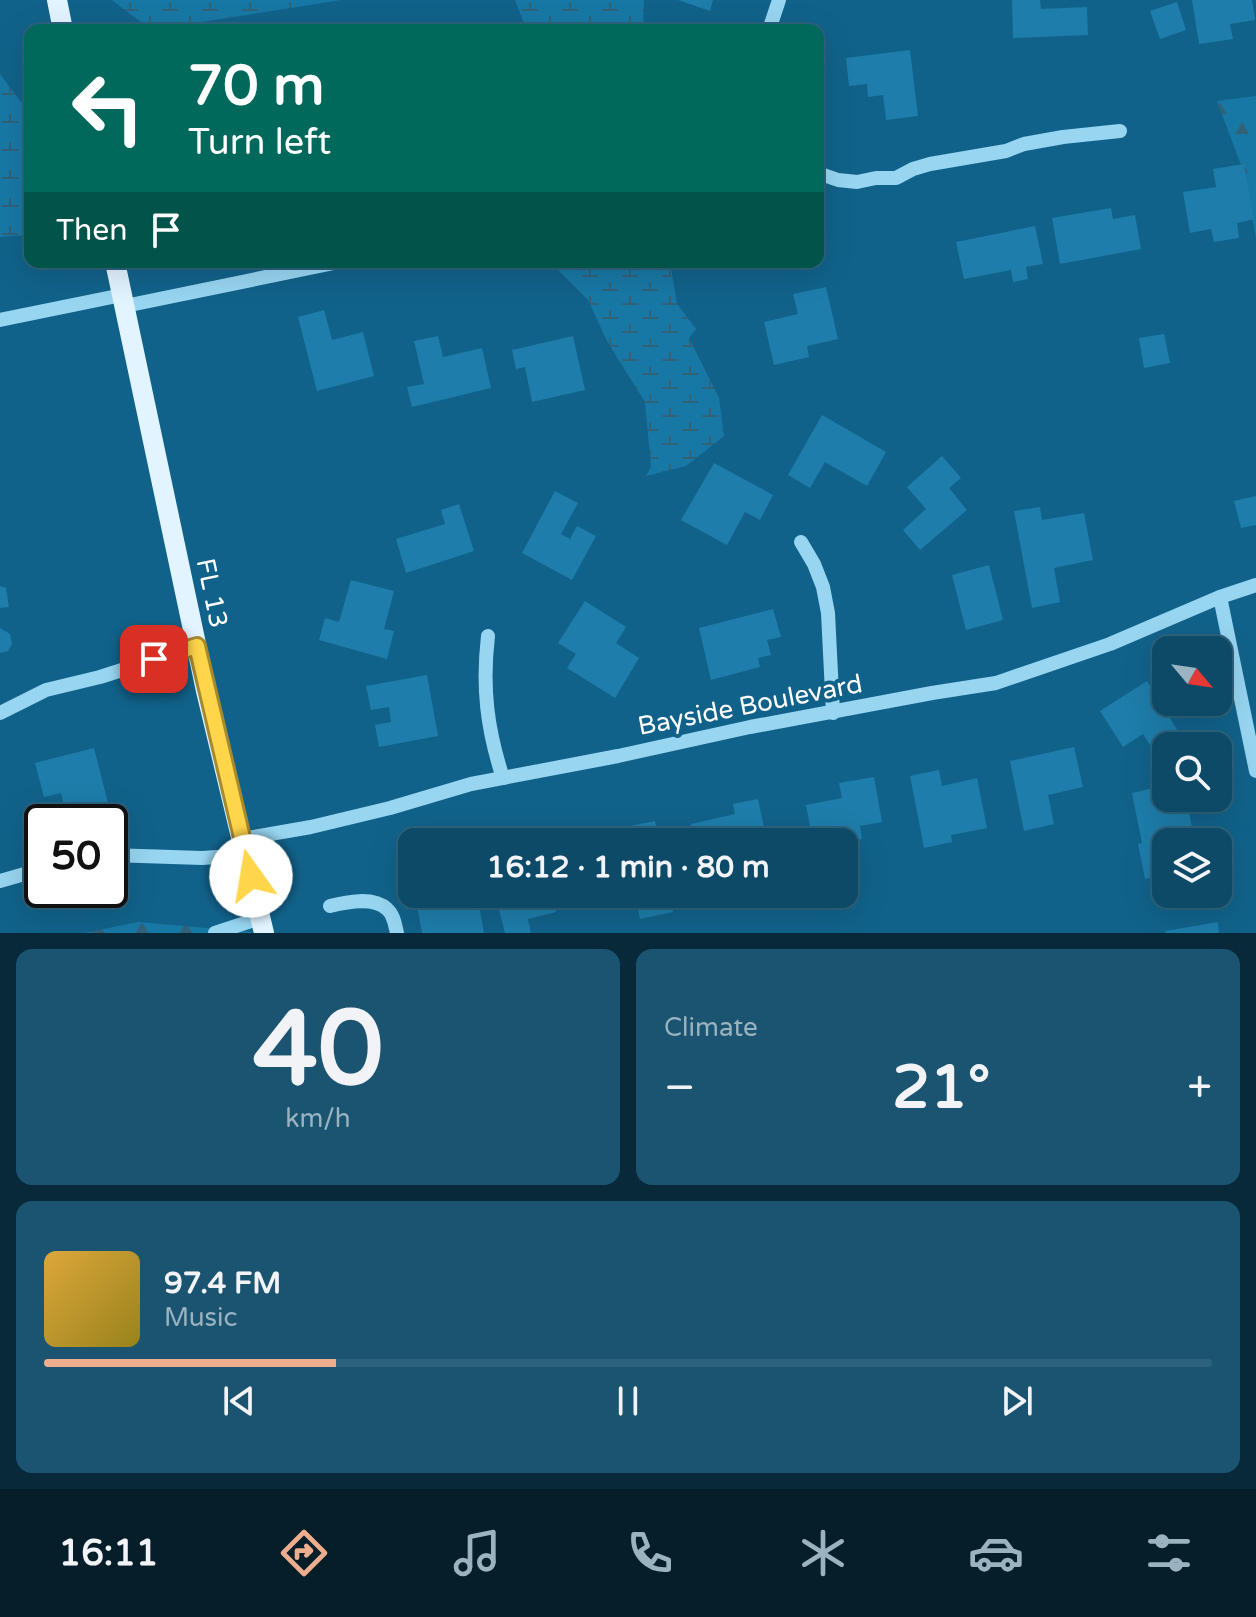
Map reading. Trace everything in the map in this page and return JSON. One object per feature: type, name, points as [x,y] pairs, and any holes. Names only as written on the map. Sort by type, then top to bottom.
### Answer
[{"type":"main road","points":[[57,0],[62,24]]},
{"type":"main road","name":"FL 13","points":[[116,268],[197,646],[262,926]]},
{"type":"street","points":[[771,24],[779,0]]},
{"type":"street","points":[[824,175],[857,182],[896,178],[930,164],[1006,151],[1024,144],[1120,131]]},
{"type":"street","points":[[0,320],[305,268]]},
{"type":"street","points":[[801,542],[823,587],[828,613],[833,713]]},
{"type":"street","name":"Bayside Boulevard","points":[[128,856],[202,858],[471,784],[750,727],[996,683],[1110,644],[1256,585]]},
{"type":"street","points":[[1220,597],[1256,771]]},
{"type":"street","points":[[488,636],[484,664],[486,708],[503,778]]},
{"type":"street","points":[[0,713],[46,690],[100,677],[197,646]]},
{"type":"street","points":[[0,881],[24,874]]},
{"type":"street","points":[[330,906],[353,901],[387,908],[394,919],[397,933]]},
{"type":"street","points":[[215,933],[262,926]]},
{"type":"green space","points":[[112,0],[341,0],[189,24],[143,24]]},
{"type":"green space","points":[[515,0],[644,0],[643,24],[524,23]]},
{"type":"green space","points":[[0,74],[24,106],[24,235],[0,237]]},
{"type":"green space","points":[[1256,96],[1256,237],[1241,165],[1217,101]]},
{"type":"green space","points":[[556,268],[671,268],[677,304],[696,329],[689,338],[719,398],[724,436],[686,466],[646,476],[651,467],[645,402],[607,341],[588,300]]},
{"type":"green space","points":[[138,922],[251,932],[252,933],[84,933]]},
{"type":"building","points":[[678,0],[713,0],[710,11]]},
{"type":"building","points":[[1012,0],[1040,0],[1041,9],[1087,7],[1088,35],[1013,38]]},
{"type":"building","points":[[1192,0],[1252,0],[1255,20],[1230,24],[1233,39],[1199,44]]},
{"type":"building","points":[[1177,2],[1186,30],[1160,39],[1150,11]]},
{"type":"building","points":[[910,50],[918,116],[886,120],[883,95],[868,97],[867,84],[849,86],[846,58]]},
{"type":"building","points":[[1244,164],[1254,219],[1237,223],[1239,238],[1214,242],[1211,229],[1190,233],[1183,192],[1216,187],[1213,169]]},
{"type":"building","points":[[1111,208],[1113,219],[1135,215],[1141,249],[1060,264],[1052,218]]},
{"type":"building","points":[[1035,226],[1043,264],[1026,267],[1028,279],[1013,282],[1011,270],[964,279],[956,242]]},
{"type":"building","points":[[826,287],[838,339],[807,346],[809,357],[774,365],[764,322],[798,314],[793,294]]},
{"type":"building","points":[[324,310],[332,340],[363,332],[374,376],[317,391],[298,317]]},
{"type":"building","points":[[1164,334],[1170,363],[1144,368],[1139,338]]},
{"type":"building","points":[[438,336],[443,357],[482,348],[491,388],[412,407],[407,387],[424,384],[414,341]]},
{"type":"building","points":[[573,336],[585,390],[532,402],[525,367],[516,369],[512,350]]},
{"type":"building","points":[[822,415],[886,452],[867,486],[825,462],[810,488],[788,475]]},
{"type":"building","points":[[942,456],[961,478],[949,488],[967,510],[920,550],[903,530],[926,509],[907,487]]},
{"type":"building","points":[[714,463],[773,495],[760,520],[745,512],[727,545],[681,520]]},
{"type":"building","points":[[555,491],[578,503],[561,534],[570,539],[577,526],[596,536],[572,580],[522,553]]},
{"type":"building","points":[[1256,496],[1256,525],[1241,528],[1234,501]]},
{"type":"building","points":[[459,504],[474,551],[406,573],[396,539],[445,524],[441,510]]},
{"type":"building","points":[[1040,507],[1042,520],[1084,513],[1093,560],[1054,568],[1060,602],[1032,608],[1014,511]]},
{"type":"building","points":[[989,565],[1003,620],[966,630],[952,575]]},
{"type":"building","points":[[351,580],[394,591],[384,629],[394,631],[387,659],[319,640],[325,618],[339,622]]},
{"type":"building","points":[[0,586],[6,588],[9,607],[0,608]]},
{"type":"building","points":[[585,601],[626,627],[616,643],[639,658],[615,698],[567,668],[576,654],[558,643]]},
{"type":"building","points":[[773,609],[781,637],[767,640],[771,655],[758,658],[760,667],[711,680],[699,628]]},
{"type":"building","points":[[0,628],[10,634],[12,644],[8,651],[0,653]]},
{"type":"building","points":[[427,675],[438,736],[379,747],[375,725],[391,722],[389,707],[371,710],[366,686]]},
{"type":"building","points":[[1147,681],[1152,689],[1152,716],[1169,716],[1179,732],[1152,732],[1152,748],[1143,734],[1123,747],[1100,711]]},
{"type":"building","points":[[1074,747],[1083,787],[1048,795],[1054,824],[1024,831],[1010,761]]},
{"type":"building","points":[[94,748],[108,803],[64,804],[61,793],[44,797],[35,763]]},
{"type":"building","points":[[939,770],[942,786],[977,778],[987,828],[951,835],[952,842],[924,848],[910,776]]},
{"type":"building","points":[[874,777],[882,822],[860,826],[862,839],[858,840],[858,828],[810,828],[806,805],[842,798],[839,783]]},
{"type":"building","points":[[1152,788],[1152,812],[1189,812],[1192,828],[1152,828],[1152,877],[1145,879],[1138,844],[1142,843],[1132,793]]},
{"type":"building","points":[[758,799],[764,828],[692,828],[691,824],[735,814],[733,804]]},
{"type":"building","points":[[655,821],[656,828],[630,828]]},
{"type":"building","points":[[418,908],[480,908],[484,933],[422,933]]},
{"type":"building","points":[[499,908],[555,908],[556,912],[528,919],[531,933],[505,933]]},
{"type":"building","points":[[638,908],[672,908],[673,912],[640,919]]},
{"type":"building","points":[[1218,922],[1219,933],[1165,931]]},
{"type":"route","points":[[154,659],[197,646],[251,876]]}]
